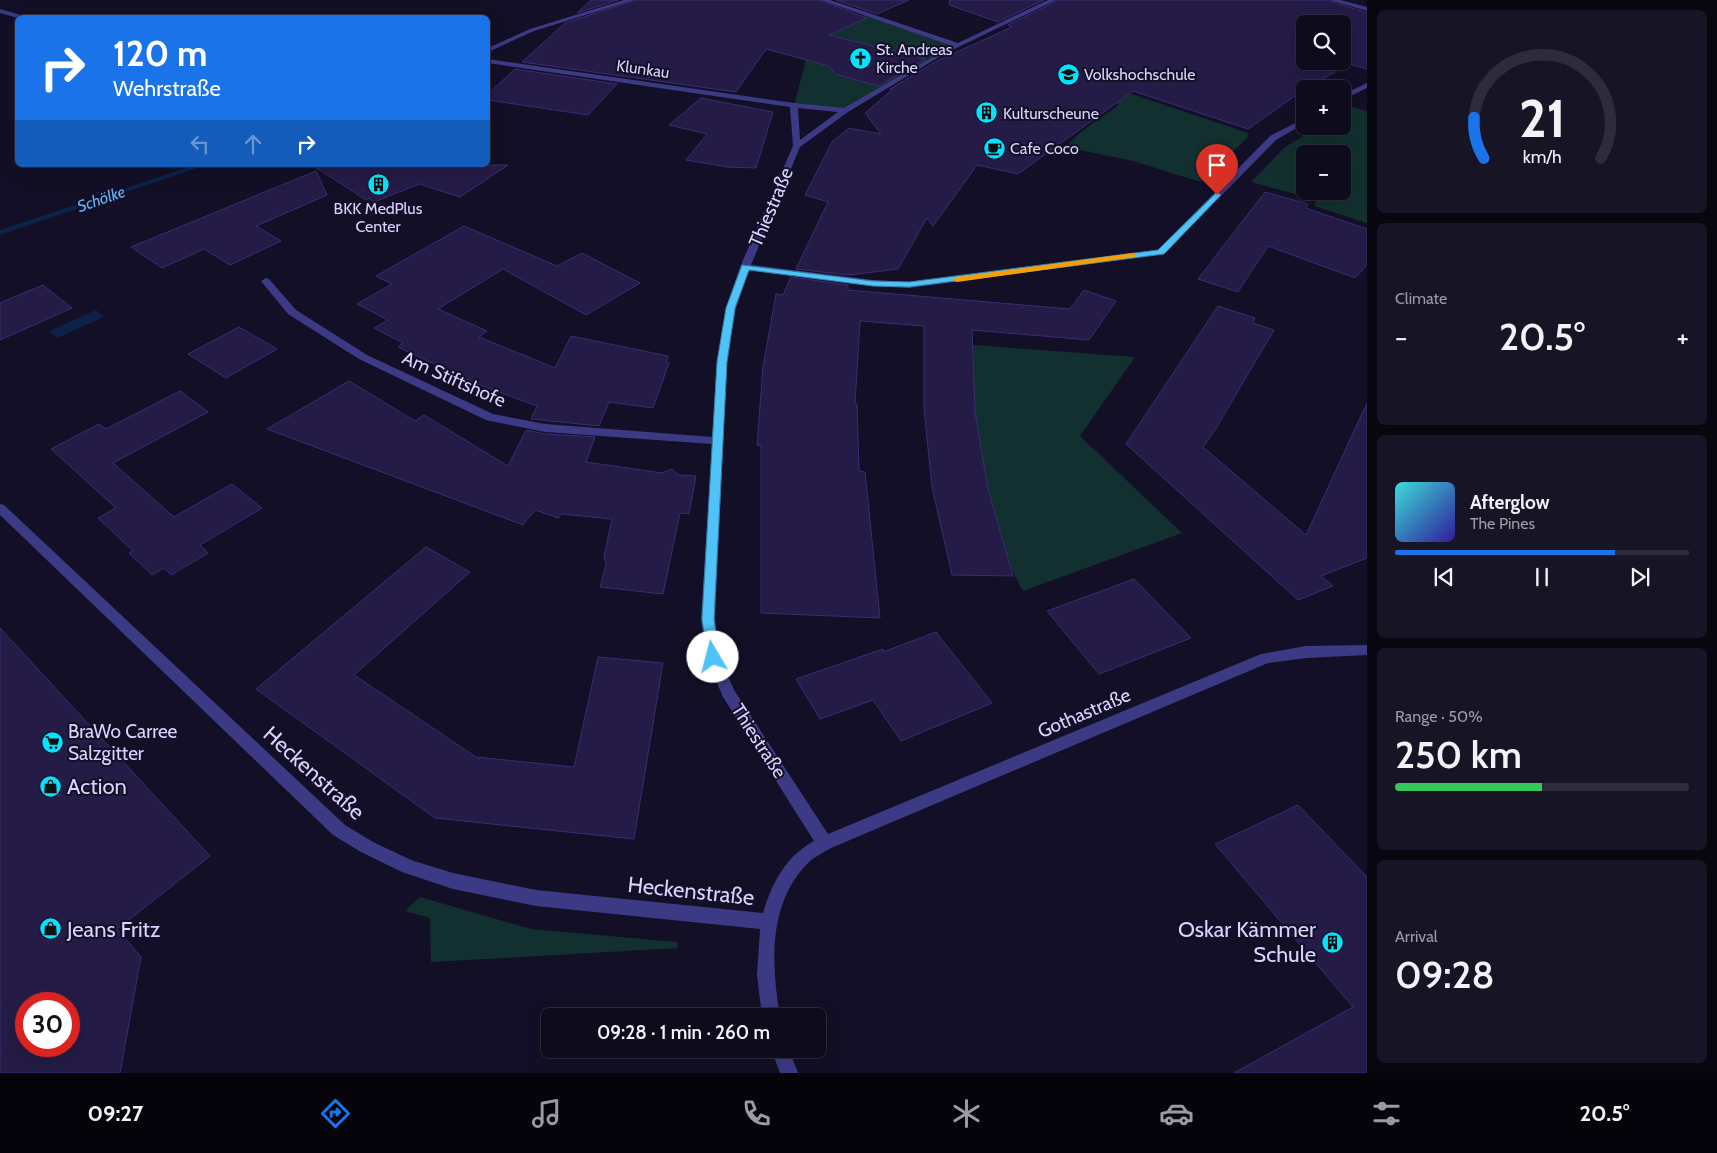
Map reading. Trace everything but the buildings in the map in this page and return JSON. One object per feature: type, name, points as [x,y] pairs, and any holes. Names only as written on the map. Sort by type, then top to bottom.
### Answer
[{"type":"street","points":[[490,49],[532,30],[631,0]]},
{"type":"street","points":[[824,0],[957,45]]},
{"type":"street","name":"Thiestraße","points":[[825,843],[728,694],[713,657],[708,619],[722,362],[729,317],[745,267],[797,146],[845,110],[957,45],[1053,0]]},
{"type":"street","points":[[1334,0],[1367,9]]},
{"type":"street","points":[[0,11],[15,15]]},
{"type":"street","name":"Klunkau","points":[[490,61],[794,105],[845,110]]},
{"type":"street","points":[[1351,93],[1367,85]]},
{"type":"street","points":[[794,105],[797,146]]},
{"type":"street","points":[[745,267],[873,283],[909,285],[1161,252],[1273,138],[1296,125]]},
{"type":"street","name":"Am Stiftshofe","points":[[266,281],[292,312],[363,357],[490,417],[545,428],[718,441]]},
{"type":"street","name":"Heckenstraße","points":[[0,508],[339,830],[367,847],[408,866],[453,881],[536,898],[769,922]]},
{"type":"street","name":"Gothastraße","points":[[825,843],[1266,658],[1306,652],[1367,650]]},
{"type":"street","points":[[769,1008],[766,991],[765,954],[769,922],[786,878],[802,858],[825,843]]},
{"type":"street","points":[[783,1058],[789,1073]]},
{"type":"green space","points":[[866,14],[957,45],[845,110],[794,105],[811,41]]},
{"type":"green space","points":[[1114,88],[1248,133],[1247,138],[1201,182],[1133,161],[1065,147],[1081,132],[1119,105],[1096,97]]},
{"type":"green space","points":[[1351,108],[1367,111],[1367,223],[1314,206],[1317,200],[1351,200],[1351,145],[1296,145],[1296,194],[1251,182],[1285,147],[1305,135],[1351,135]]},
{"type":"green space","points":[[973,345],[1135,357],[1080,436],[1182,533],[1023,591],[1015,577],[1007,554],[982,462],[973,392]]},
{"type":"green space","points":[[420,897],[531,929],[677,942],[678,948],[431,962],[430,918],[405,911]]},
{"type":"water","points":[[96,310],[104,317],[57,338],[49,331]]},
{"type":"waterway","name":"Schölke","points":[[0,233],[196,167]]},
{"type":"slow traffic","points":[[957,280],[1133,255]]},
{"type":"place","name":"St. Andreas Kirche","points":[[860,58]]},
{"type":"place","name":"Volkshochschule","points":[[1068,74]]},
{"type":"place","name":"Kulturscheune","points":[[987,113]]},
{"type":"place","name":"Cafe Coco","points":[[994,148]]},
{"type":"place","name":"BKK MedPlus Center","points":[[378,184]]},
{"type":"place","name":"BraWo Carree Salzgitter","points":[[52,742]]},
{"type":"place","name":"Action","points":[[51,786]]},
{"type":"place","name":"Jeans Fritz","points":[[51,929]]},
{"type":"place","name":"Oskar Kämmer Schule","points":[[1332,942]]},
{"type":"route","points":[[713,657],[708,619],[722,362],[731,308],[745,267],[873,283],[909,285],[1161,252],[1217,195]]}]
